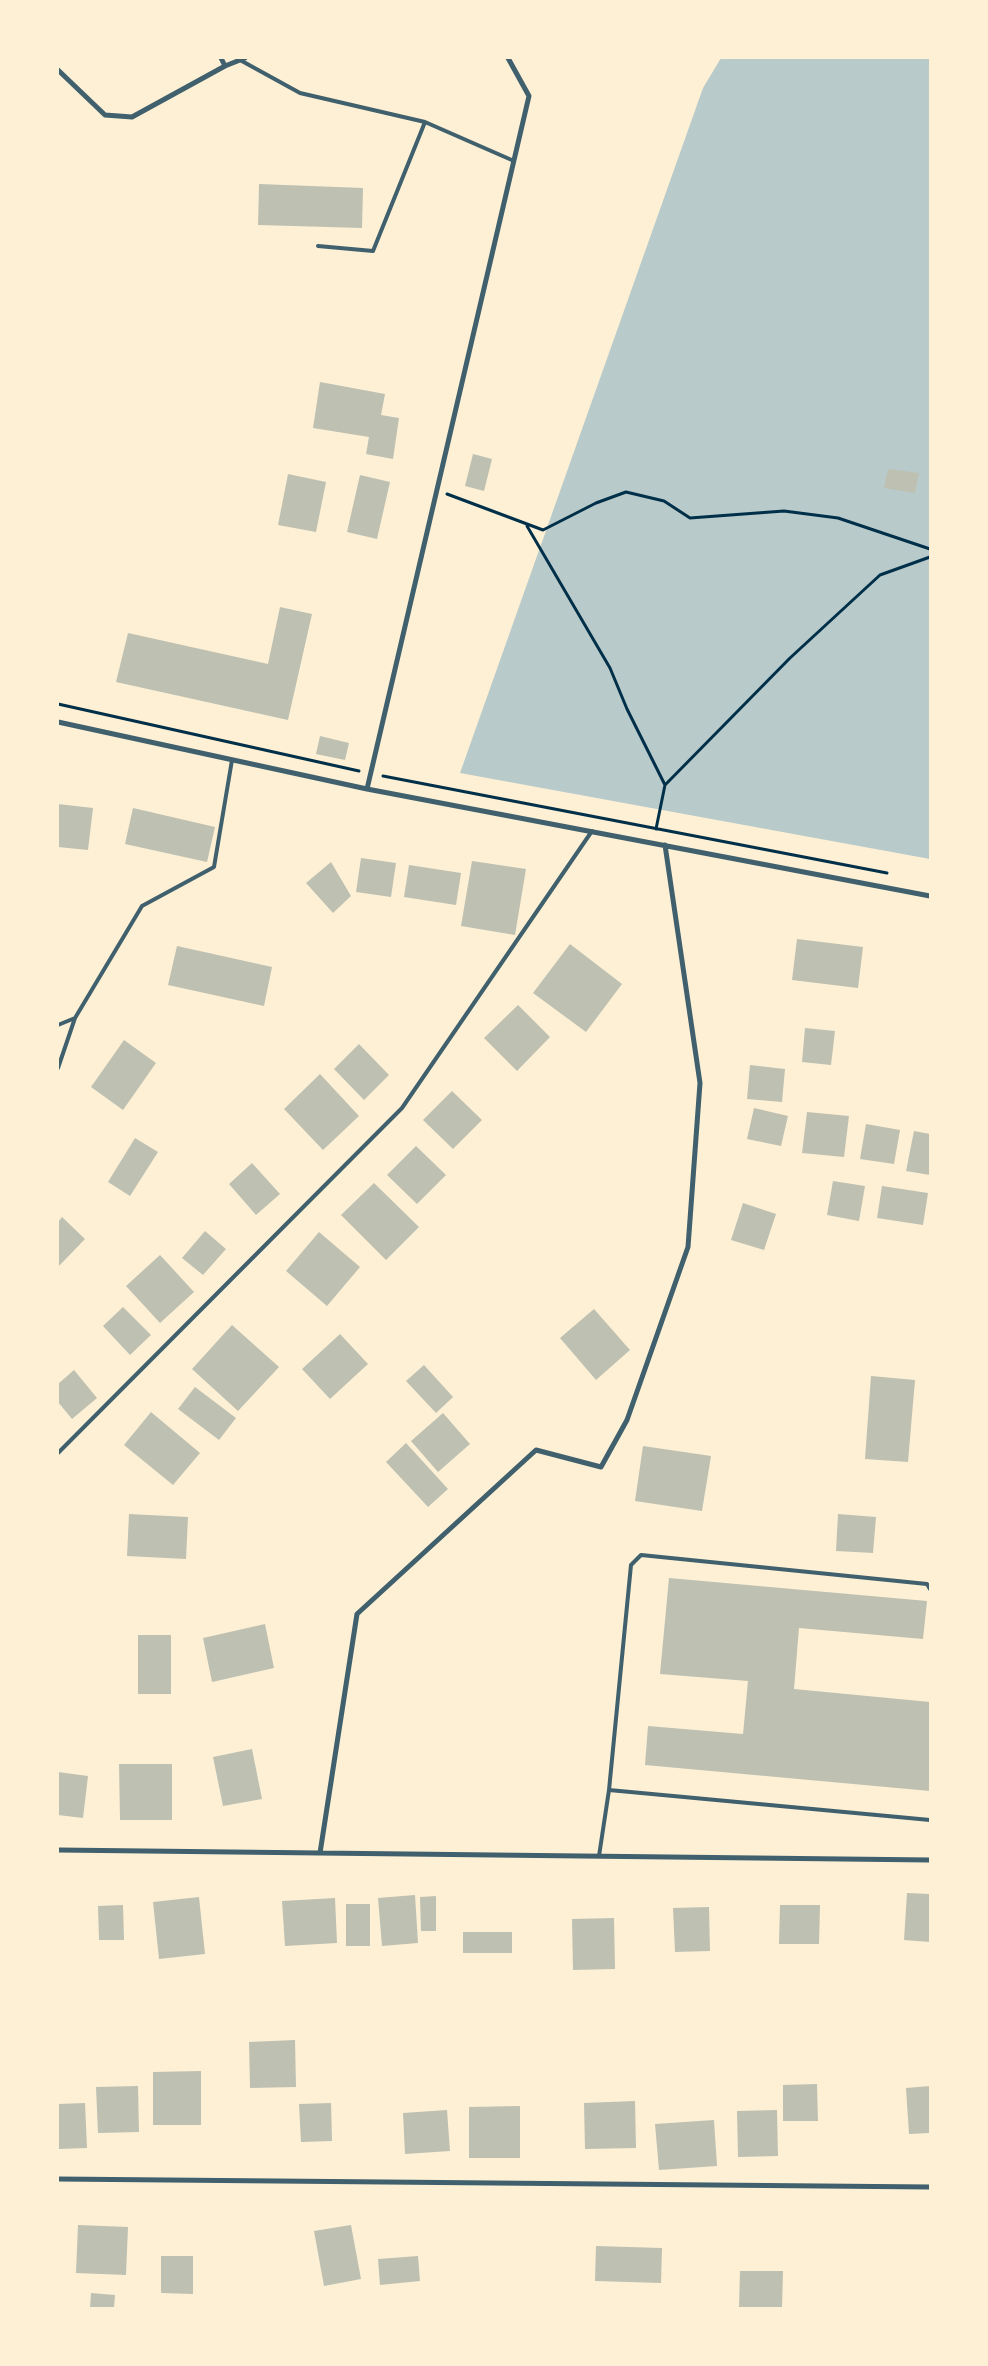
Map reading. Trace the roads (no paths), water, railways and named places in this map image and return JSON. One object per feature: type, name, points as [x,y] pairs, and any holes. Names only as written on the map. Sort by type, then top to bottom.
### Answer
[{"type":"street","points":[[221,58],[225,66]]},
{"type":"street","points":[[367,789],[529,96],[508,58]]},
{"type":"street","points":[[58,70],[105,115],[132,117],[225,66],[242,59]]},
{"type":"street","points":[[58,722],[367,789],[930,896]]},
{"type":"street","points":[[320,1853],[357,1614],[536,1450],[601,1467],[627,1420],[688,1247],[700,1083],[664,845]]},
{"type":"street","points":[[58,1850],[930,1860]]},
{"type":"street","points":[[58,2179],[930,2187]]},
{"type":"lane","points":[[242,59],[300,93],[425,122],[514,161]]},
{"type":"lane","points":[[318,246],[373,251],[425,122]]},
{"type":"lane","points":[[58,1068],[75,1018],[142,906],[214,867],[232,760]]},
{"type":"lane","points":[[58,1453],[402,1108],[592,831]]},
{"type":"lane","points":[[58,1025],[75,1018]]},
{"type":"lane","points":[[599,1856],[609,1790],[632,1565],[642,1555],[927,1584],[930,1589]]},
{"type":"lane","points":[[609,1790],[930,1820]]}]
